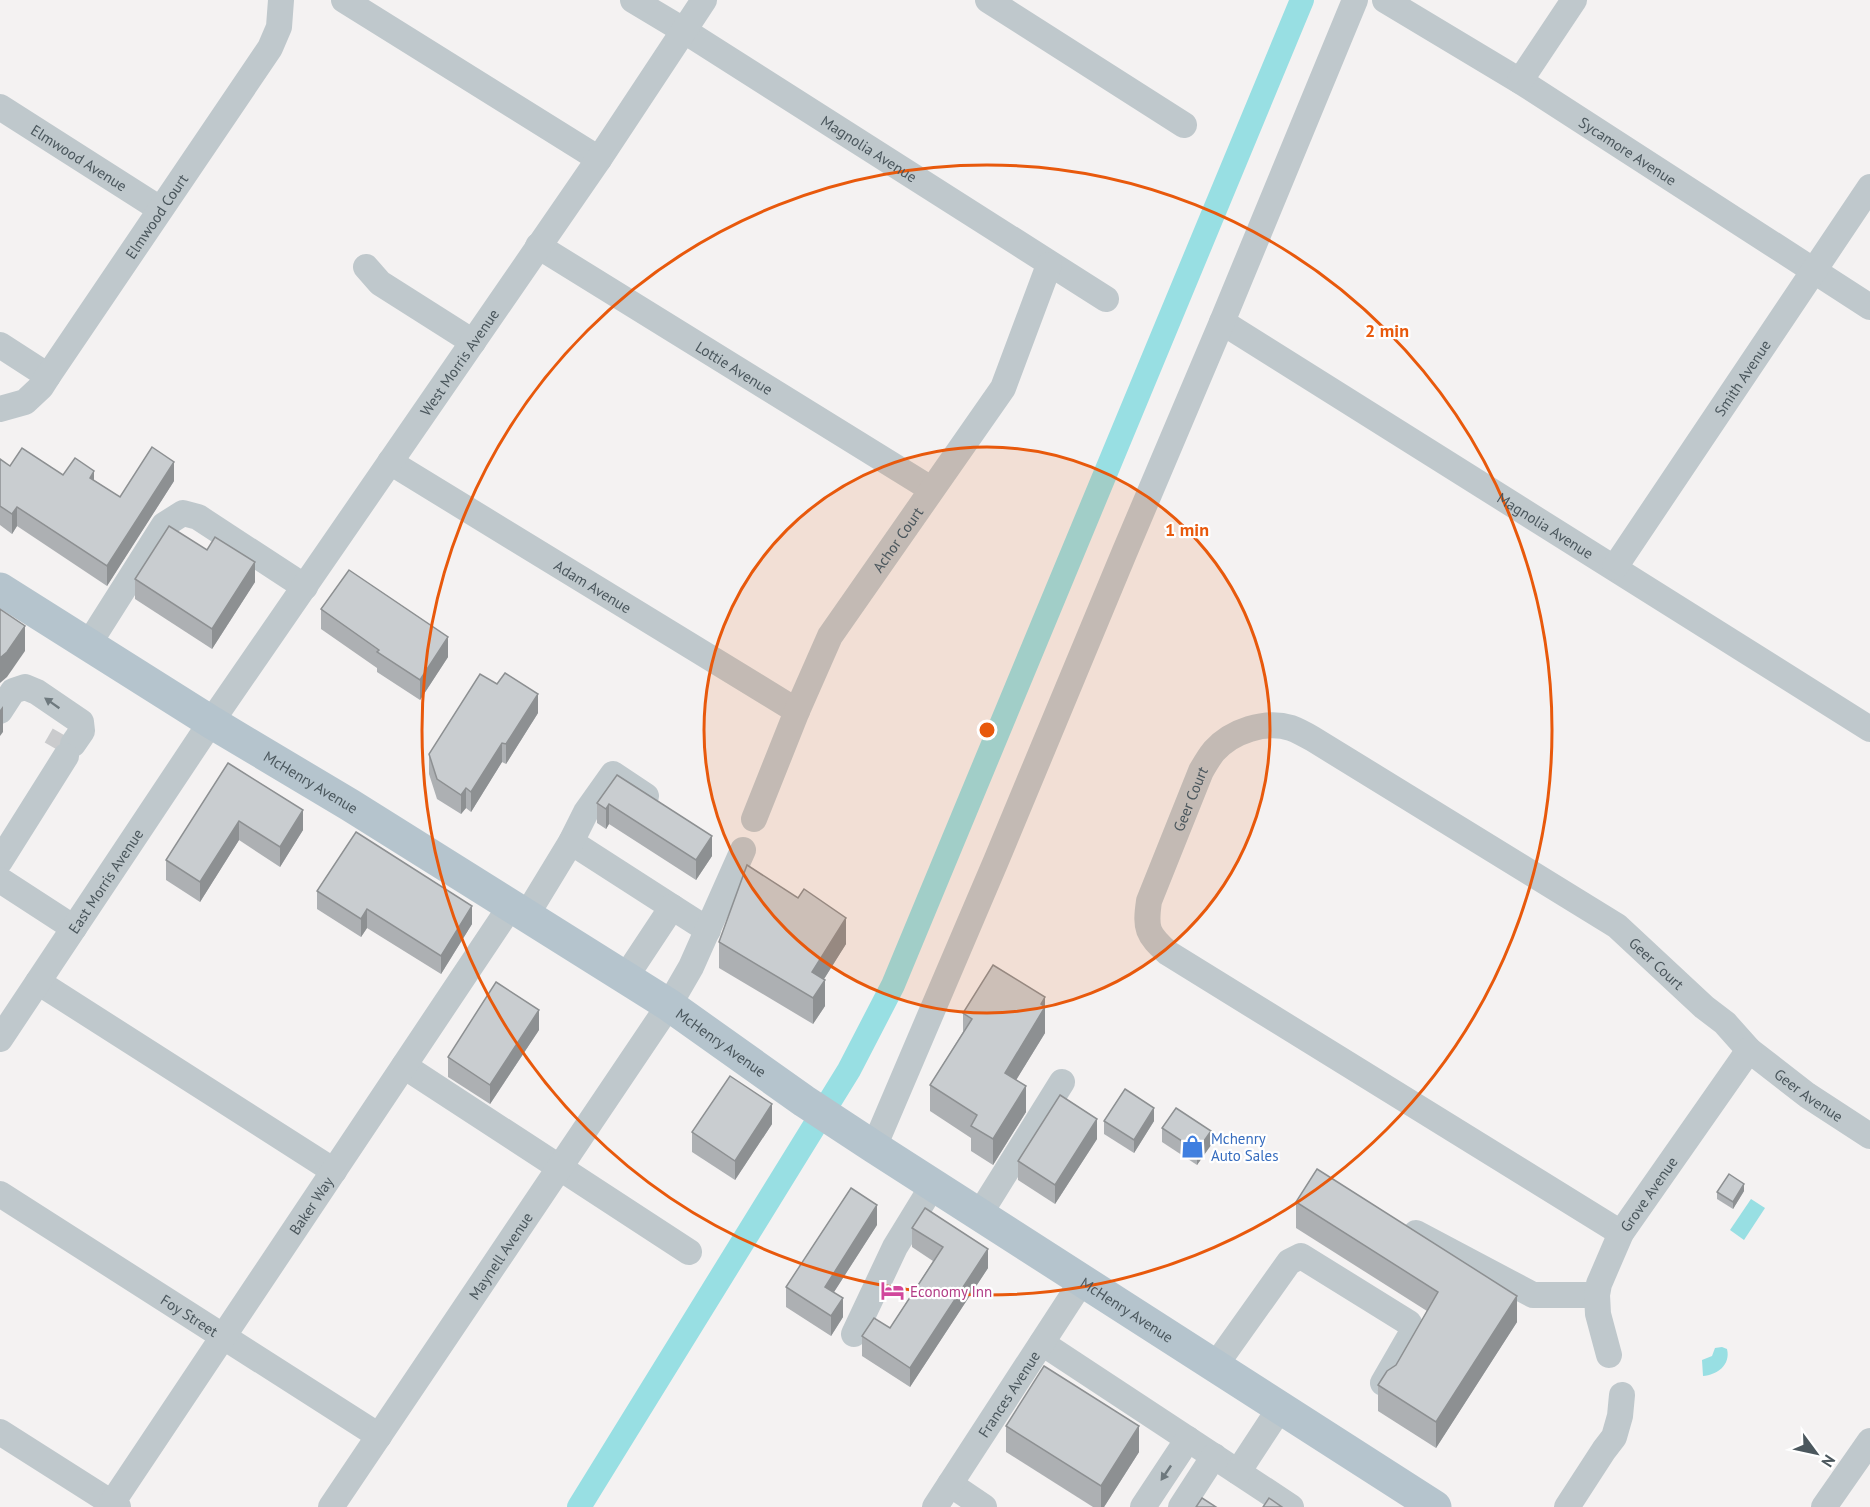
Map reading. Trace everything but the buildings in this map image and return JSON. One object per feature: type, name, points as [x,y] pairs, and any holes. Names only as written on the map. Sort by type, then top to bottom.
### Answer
[{"type":"main road","name":"McHenry Avenue","points":[[0,590],[669,1005],[804,1101],[1280,1408],[1402,1498],[1435,1507]]},
{"type":"street","name":"Elmwood Court","points":[[0,409],[25,402],[48,376],[270,48],[279,27],[281,0]]},
{"type":"street","points":[[344,0],[599,159]]},
{"type":"street","name":"Magnolia Avenue","points":[[633,0],[1106,299]]},
{"type":"street","name":"West Morris Avenue","points":[[211,722],[599,159],[704,0]]},
{"type":"street","points":[[988,0],[1184,125]]},
{"type":"street","points":[[862,1139],[996,861],[1355,0]]},
{"type":"street","name":"Sycamore Avenue","points":[[1385,0],[1520,81],[1870,307]]},
{"type":"street","points":[[1520,81],[1574,0]]},
{"type":"street","name":"Elmwood Avenue","points":[[0,107],[160,209]]},
{"type":"street","name":"Smith Avenue","points":[[1615,567],[1870,187]]},
{"type":"street","name":"Lottie Avenue","points":[[538,246],[931,489]]},
{"type":"street","name":"Achor Court","points":[[754,819],[830,636],[1003,388],[1049,265]]},
{"type":"street","points":[[366,267],[380,283],[473,342]]},
{"type":"street","name":"Magnolia Avenue","points":[[1222,322],[1870,729]]},
{"type":"street","points":[[0,345],[48,376]]},
{"type":"street","name":"Adam Avenue","points":[[390,462],[797,711]]},
{"type":"street","points":[[88,645],[164,525],[183,513],[198,517],[305,586]]},
{"type":"street","points":[[0,711],[14,690],[26,687],[81,722],[71,746],[62,784],[44,791],[0,861]]},
{"type":"street","name":"East Morris Avenue","points":[[0,1039],[211,722]]},
{"type":"street","name":"Geer Court","points":[[1621,1233],[1168,953],[1154,941],[1146,921],[1149,902],[1201,771],[1212,752],[1243,730],[1260,726],[1282,726],[1313,739],[1617,926],[1704,1007],[1725,1023],[1749,1050]]},
{"type":"street","points":[[598,766],[574,798],[577,831],[672,907],[708,930]]},
{"type":"street","name":"Baker Way","points":[[115,1505],[221,1337],[404,1066],[577,831],[613,774],[669,811]]},
{"type":"street","points":[[669,1005],[691,967],[743,850]]},
{"type":"street","points":[[0,880],[74,928]]},
{"type":"street","points":[[625,978],[672,907]]},
{"type":"street","points":[[38,982],[334,1171]]},
{"type":"street","name":"Maynell Avenue","points":[[331,1507],[669,1005]]},
{"type":"street","name":"Geer Avenue","points":[[1749,1050],[1807,1095],[1870,1136]]},
{"type":"street","name":"Grove Avenue","points":[[1609,1355],[1598,1314],[1597,1295],[1599,1284],[1621,1233],[1749,1050]]},
{"type":"street","points":[[404,1066],[689,1252]]},
{"type":"street","points":[[979,1215],[1062,1082]]},
{"type":"street","points":[[854,1334],[895,1247],[933,1185]]},
{"type":"street","name":"Foy Street","points":[[0,1194],[379,1436]]},
{"type":"street","points":[[1416,1233],[1533,1295],[1597,1295]]},
{"type":"street","points":[[1215,1366],[1289,1262],[1301,1256],[1409,1323],[1413,1331],[1383,1383]]},
{"type":"street","name":"Frances Avenue","points":[[935,1507],[1082,1281]]},
{"type":"street","points":[[1042,1343],[1291,1507]]},
{"type":"street","points":[[1567,1507],[1614,1437],[1620,1416],[1622,1395]]},
{"type":"street","points":[[1238,1472],[1280,1408]]},
{"type":"street","points":[[0,1432],[115,1505]]},
{"type":"street","points":[[1143,1507],[1188,1439]]},
{"type":"street","points":[[1824,1507],[1870,1441]]},
{"type":"street","points":[[1181,1507],[1214,1456]]},
{"type":"street","points":[[950,1484],[984,1507]]},
{"type":"water","points":[[1751,1199],[1765,1208],[1744,1240],[1730,1230]]},
{"type":"water","points":[[1715,1348],[1727,1349],[1725,1364],[1713,1374],[1703,1376],[1702,1360],[1712,1356]]},
{"type":"waterway","points":[[579,1507],[849,1070],[893,985],[1302,0]]},
{"type":"tunnel","points":[[56,749],[64,735]]},
{"type":"place","name":"Mchenry Auto Sales","points":[[1193,1147]]},
{"type":"place","name":"Economy Inn","points":[[892,1291]]}]
